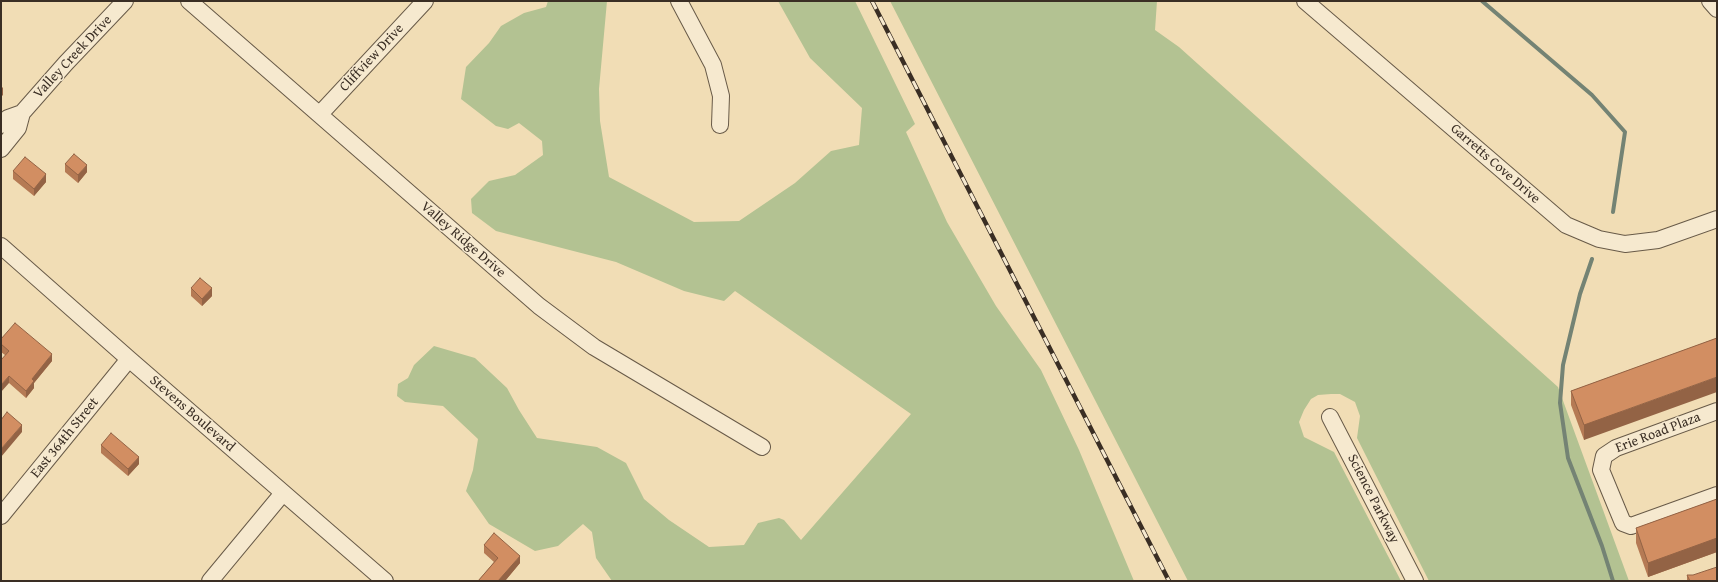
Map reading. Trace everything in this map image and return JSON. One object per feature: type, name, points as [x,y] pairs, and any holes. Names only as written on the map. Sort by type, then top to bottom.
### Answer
[{"type":"street","name":"Valley Creek Drive","points":[[1,150],[18,128],[22,113],[66,63],[125,1]]},
{"type":"street","name":"Valley Ridge Drive","points":[[189,1],[539,306],[594,347],[762,448]]},
{"type":"street","name":"Cliffview Drive","points":[[320,114],[425,1]]},
{"type":"street","points":[[679,1],[713,65],[721,96],[720,125]]},
{"type":"street","name":"Garretts Cove Drive","points":[[1305,1],[1566,225],[1598,239],[1625,244],[1658,240],[1717,219]]},
{"type":"street","points":[[1710,1],[1717,9]]},
{"type":"street","name":"Valley Creek Drive","points":[[1,125],[8,118],[22,113]]},
{"type":"street","name":"Stevens Boulevard","points":[[1,246],[385,581]]},
{"type":"street","name":"East 364th Street","points":[[1,516],[129,359]]},
{"type":"street","name":"Erie Road Plaza","points":[[1717,411],[1616,448],[1604,456],[1601,470],[1623,523],[1631,526],[1717,495]]},
{"type":"street","name":"Science Parkway","points":[[1330,417],[1415,581]]},
{"type":"street","points":[[210,581],[283,493]]},
{"type":"green space","points":[[548,1],[607,1],[599,89],[600,121],[609,177],[694,222],[739,221],[795,183],[831,151],[859,145],[862,108],[810,58],[778,1],[855,1],[915,124],[906,132],[947,222],[996,306],[1041,370],[1079,450],[1134,581],[612,581],[596,558],[592,532],[583,524],[558,546],[535,551],[489,524],[466,491],[473,470],[478,439],[443,406],[405,402],[397,396],[398,384],[408,378],[414,365],[434,346],[475,358],[507,388],[537,438],[597,447],[626,463],[644,499],[669,520],[709,547],[744,545],[758,523],[779,518],[784,520],[801,540],[911,414],[735,291],[724,301],[684,291],[616,262],[496,231],[472,213],[471,199],[489,181],[515,175],[543,155],[542,141],[519,123],[508,129],[496,126],[461,99],[466,67],[489,43],[501,26],[524,13],[546,7]]},
{"type":"green space","points":[[890,1],[1157,1],[1155,30],[1179,47],[1558,387],[1629,581],[1429,581],[1357,438],[1360,416],[1355,402],[1340,394],[1331,394],[1318,395],[1311,399],[1304,410],[1299,422],[1304,437],[1334,452],[1401,581],[1188,581]]},
{"type":"building","points":[[74,154],[87,165],[78,175],[65,164]]},
{"type":"building","points":[[25,157],[46,174],[34,189],[13,171]]},
{"type":"building","points":[[200,278],[212,288],[202,299],[191,288]]},
{"type":"building","points":[[15,323],[52,354],[32,379],[34,381],[26,391],[9,376],[1,385],[1,360],[9,351],[1,344],[1,339]]},
{"type":"building","points":[[1717,338],[1717,377],[1584,425],[1571,391]]},
{"type":"building","points":[[7,412],[22,425],[1,449],[1,420]]},
{"type":"building","points":[[111,433],[139,457],[128,469],[101,445]]},
{"type":"building","points":[[1717,499],[1717,538],[1648,563],[1636,528]]},
{"type":"building","points":[[494,533],[520,556],[498,581],[478,581],[498,558],[484,545]]},
{"type":"building","points":[[1717,567],[1717,581],[1690,581],[1687,575],[1693,575]]},
{"type":"waterway","points":[[1482,1],[1592,95],[1625,132],[1613,212]]},
{"type":"waterway","points":[[1592,259],[1580,294],[1563,365],[1560,403],[1568,458],[1602,546],[1613,581]]},
{"type":"railway","points":[[872,1],[1169,581]]}]
